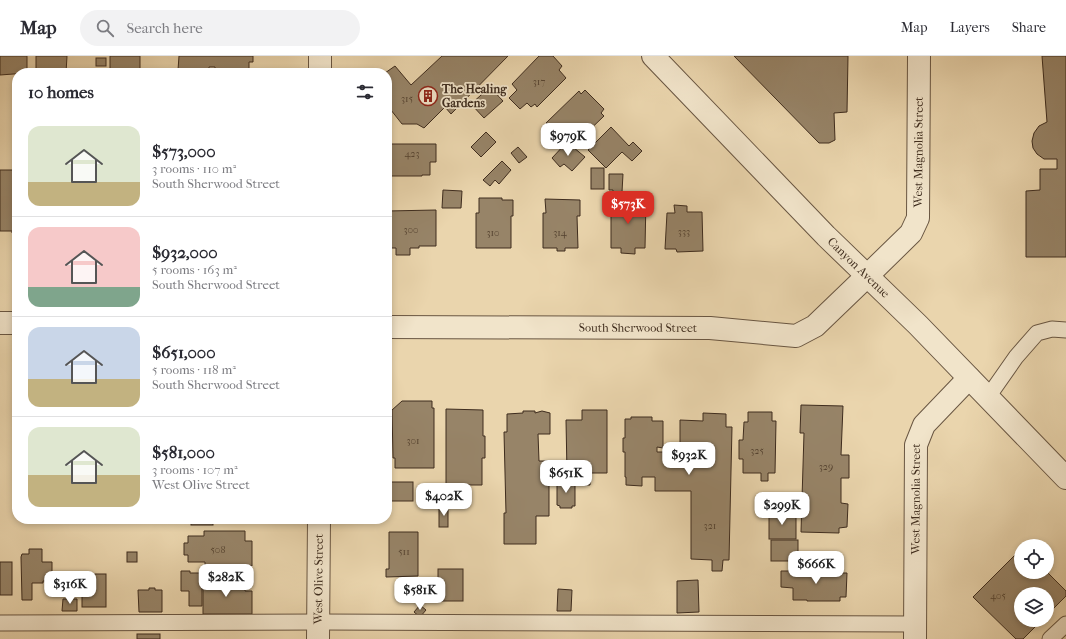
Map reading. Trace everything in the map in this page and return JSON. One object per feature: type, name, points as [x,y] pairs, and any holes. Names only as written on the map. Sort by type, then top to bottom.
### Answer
[{"type":"street","points":[[320,56],[320,68]]},
{"type":"street","name":"Canyon Avenue","points":[[653,56],[826,236],[918,325],[1066,478]]},
{"type":"street","name":"West Magnolia Street","points":[[867,276],[911,233],[918,218],[919,56]]},
{"type":"street","name":"South Sherwood Street","points":[[392,327],[710,328],[796,336],[815,326],[867,276]]},
{"type":"street","points":[[0,323],[12,323]]},
{"type":"street","name":"West Magnolia Street","points":[[915,631],[916,445],[924,425],[969,378]]},
{"type":"street","name":"West Olive Street","points":[[319,524],[319,631]]},
{"type":"lane","points":[[988,397],[1016,357],[1037,333],[1052,329],[1066,330]]},
{"type":"lane","points":[[0,623],[319,631],[915,631]]},
{"type":"lane","points":[[1050,639],[1066,624]]},
{"type":"building","points":[[0,56],[27,56],[27,68],[12,68],[12,74],[0,75]]},
{"type":"building","points":[[36,56],[67,56],[66,68],[36,68]]},
{"type":"building","points":[[110,56],[140,56],[140,68],[110,68]]},
{"type":"building","points":[[179,56],[253,56],[253,62],[249,62],[249,68],[178,68]]},
{"type":"building","name":"The Healing Gardens","points":[[442,56],[508,56],[451,114],[445,107],[424,128],[417,124],[402,124],[392,111],[392,68],[395,66],[411,85]]},
{"type":"building","points":[[539,56],[553,56],[562,66],[559,70],[566,78],[537,107],[535,104],[531,107],[527,103],[520,109],[509,98],[517,90],[512,84]]},
{"type":"building","points":[[734,56],[848,56],[847,112],[834,113],[835,140],[829,143],[819,143]]},
{"type":"building","points":[[1042,56],[1066,56],[1066,257],[1026,257],[1026,191],[1040,190],[1040,169],[1057,169],[1057,159],[1044,159],[1037,154],[1033,148],[1032,141],[1034,133],[1039,126],[1047,122]]},
{"type":"building","points":[[96,58],[106,58],[106,66],[96,66]]},
{"type":"building","points":[[490,87],[503,101],[484,118],[471,104]]},
{"type":"building","points":[[585,90],[604,109],[601,113],[604,116],[577,142],[569,134],[560,143],[548,131],[551,128],[546,123],[579,91],[581,94]]},
{"type":"building","points":[[611,127],[629,146],[633,142],[642,151],[632,161],[622,152],[606,168],[588,150]]},
{"type":"building","points":[[486,132],[496,142],[481,157],[471,147]]},
{"type":"building","points":[[567,142],[585,157],[572,171],[564,164],[560,167],[552,158]]},
{"type":"building","points":[[392,144],[436,144],[436,162],[430,162],[430,175],[392,176]]},
{"type":"building","points":[[518,147],[527,157],[519,163],[511,153]]},
{"type":"building","points":[[502,161],[511,170],[499,184],[495,180],[490,186],[483,180]]},
{"type":"building","points":[[591,168],[604,168],[604,189],[591,189]]},
{"type":"building","points":[[0,170],[12,170],[12,231],[0,231]]},
{"type":"building","points":[[609,174],[623,174],[622,192],[613,192],[613,190],[609,190]]},
{"type":"building","points":[[443,190],[462,191],[461,208],[442,208]]},
{"type":"building","points":[[479,198],[502,198],[502,200],[513,200],[513,216],[511,216],[511,248],[476,248],[476,213],[479,213]]},
{"type":"building","points":[[545,199],[580,200],[580,216],[577,216],[578,248],[565,248],[565,251],[557,251],[557,248],[543,248],[543,213],[546,213]]},
{"type":"building","points":[[614,199],[646,199],[645,248],[635,248],[635,254],[621,253],[621,248],[611,248],[611,206],[614,206]]},
{"type":"building","points":[[674,205],[687,206],[687,212],[702,212],[703,251],[677,252],[676,249],[665,249],[667,213],[675,213]]},
{"type":"building","points":[[436,210],[436,246],[419,246],[419,248],[410,248],[410,255],[396,255],[396,248],[392,248],[392,211]]},
{"type":"building","points":[[402,401],[432,401],[432,408],[434,408],[434,468],[395,468],[395,458],[393,458],[392,410]]},
{"type":"building","points":[[801,405],[843,406],[841,455],[849,455],[849,478],[841,478],[841,503],[848,504],[847,527],[839,528],[839,533],[801,532],[804,433],[800,433]]},
{"type":"building","points":[[446,409],[483,410],[485,458],[482,458],[482,485],[446,485]]},
{"type":"building","points":[[582,410],[607,410],[607,473],[590,473],[590,485],[580,485],[580,473],[567,473],[566,420],[582,420]]},
{"type":"building","points":[[523,411],[535,411],[535,413],[542,411],[550,413],[550,434],[538,434],[539,461],[552,461],[552,475],[549,475],[549,516],[536,516],[536,544],[504,544],[504,513],[506,513],[504,432],[507,432],[507,414],[523,413]]},
{"type":"building","points":[[748,412],[772,412],[772,421],[776,421],[775,473],[768,473],[768,481],[761,481],[761,473],[743,473],[743,459],[739,459],[739,440],[743,440],[744,422],[748,422]]},
{"type":"building","points":[[703,413],[726,414],[726,427],[732,427],[729,560],[723,560],[722,571],[712,571],[712,560],[691,559],[691,491],[655,491],[655,477],[642,477],[642,486],[626,485],[625,477],[625,452],[623,452],[623,438],[625,438],[625,419],[631,419],[631,417],[652,417],[652,421],[663,421],[663,448],[657,447],[657,452],[680,452],[680,420],[703,421]]},
{"type":"building","points":[[557,481],[575,481],[575,506],[572,506],[572,508],[560,508],[560,506],[557,505]]},
{"type":"building","points":[[392,482],[413,482],[413,501],[392,501]]},
{"type":"building","points":[[439,507],[448,507],[448,527],[439,527]]},
{"type":"building","points":[[769,512],[796,512],[796,539],[769,539]]},
{"type":"building","points":[[191,524],[213,524],[213,525]]},
{"type":"building","points":[[204,531],[245,531],[245,541],[252,541],[252,566],[205,566],[205,562],[188,562],[188,555],[184,555],[184,543],[188,543],[188,536],[204,536]]},
{"type":"building","points":[[389,532],[418,532],[418,576],[386,577],[386,569],[389,569]]},
{"type":"building","points":[[771,540],[798,540],[798,561],[771,561]]},
{"type":"building","points":[[29,549],[42,549],[42,562],[52,562],[52,581],[32,583],[32,600],[22,600],[21,557],[22,554],[29,554]]},
{"type":"building","points":[[127,552],[137,552],[137,562],[127,562]]},
{"type":"building","points":[[1014,556],[1014,579],[1054,579],[1066,591],[1066,596],[1054,608],[1054,587],[1014,587],[1014,627],[1035,627],[1023,639],[1016,639],[973,597]]},
{"type":"building","points":[[0,562],[12,562],[12,595],[0,595]]},
{"type":"building","points":[[438,569],[463,569],[463,601],[438,601]]},
{"type":"building","points":[[841,570],[841,573],[847,573],[846,597],[840,597],[840,601],[793,600],[793,588],[781,587],[781,571]]},
{"type":"building","points":[[181,571],[202,573],[202,606],[189,606],[189,591],[181,591]]},
{"type":"building","points":[[82,574],[106,574],[106,607],[82,607]]},
{"type":"building","points":[[203,580],[245,580],[245,591],[252,591],[252,614],[203,614]]},
{"type":"building","points":[[698,580],[699,612],[677,613],[677,581]]},
{"type":"building","points":[[149,588],[162,590],[162,612],[139,612],[138,590],[149,590]]},
{"type":"building","points":[[558,589],[572,590],[571,611],[557,611]]},
{"type":"building","points":[[63,599],[77,599],[77,611],[62,611]]},
{"type":"building","points":[[420,605],[426,610],[420,617],[414,612]]},
{"type":"building","points":[[137,634],[160,634],[160,639],[137,639]]},
{"type":"place","name":"The Healing Gardens","points":[[428,96]]}]
